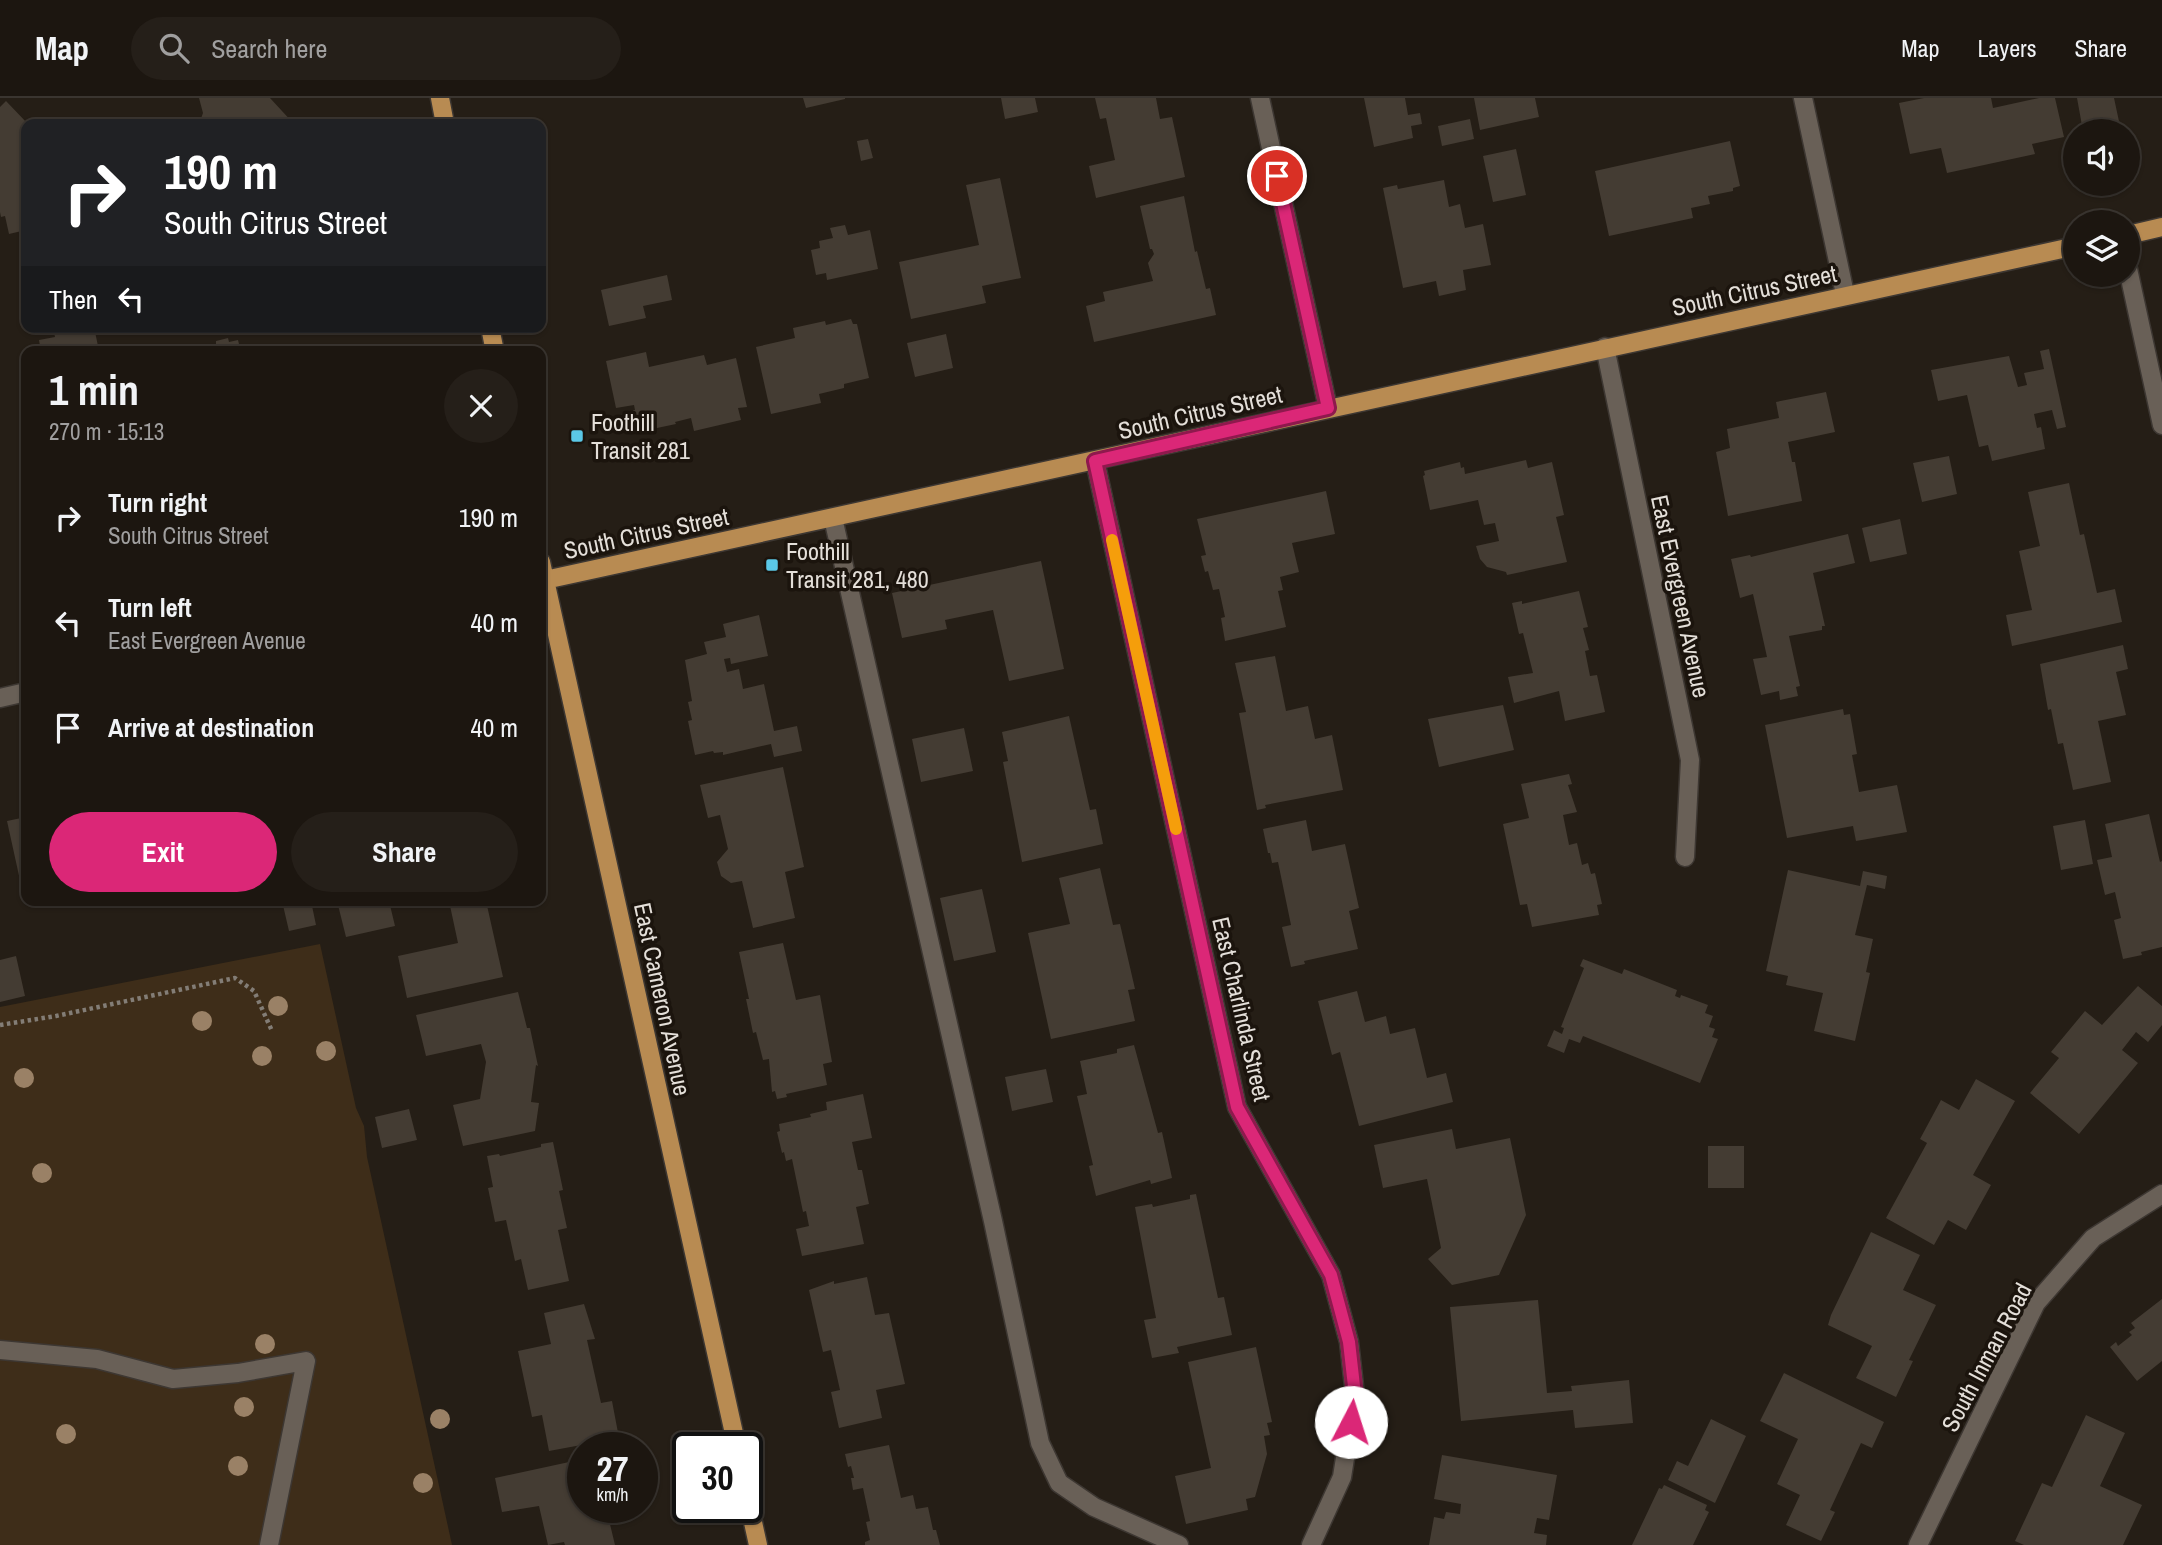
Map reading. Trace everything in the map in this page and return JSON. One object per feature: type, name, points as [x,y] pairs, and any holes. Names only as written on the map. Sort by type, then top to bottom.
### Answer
[{"type":"main road","points":[[440,98],[444,119]]},
{"type":"main road","points":[[2140,232],[2162,227]]},
{"type":"main road","name":"South Citrus Street","points":[[546,580],[2063,249]]},
{"type":"main road","name":"East Cameron Avenue","points":[[546,594],[734,1432]]},
{"type":"main road","points":[[753,1523],[758,1545]]},
{"type":"street","points":[[1260,98],[1328,408]]},
{"type":"street","points":[[1803,98],[1845,295]]},
{"type":"street","points":[[2132,287],[2162,425]]},
{"type":"street","name":"East Evergreen Avenue","points":[[1605,347],[1690,760],[1685,857]]},
{"type":"street","name":"East Charlinda Street","points":[[1095,461],[1237,1107],[1331,1275],[1349,1342],[1355,1395],[1342,1476],[1311,1545]]},
{"type":"street","points":[[833,518],[993,1221],[1040,1443],[1059,1483],[1094,1507],[1179,1545]]},
{"type":"street","points":[[0,698],[21,693]]},
{"type":"street","name":"South Inman Road","points":[[1918,1545],[2036,1303],[2093,1238],[2162,1194]]},
{"type":"street","points":[[0,1350],[97,1359],[173,1379],[238,1373],[306,1361],[269,1545]]},
{"type":"path","points":[[0,1025],[56,1016],[235,978],[254,991],[272,1031]]},
{"type":"shaded area","points":[[320,944],[356,1108],[364,1126],[367,1157],[452,1545],[0,1545],[0,1007]]},
{"type":"building","points":[[199,98],[270,98],[289,119],[201,119],[203,113]]},
{"type":"building","points":[[803,98],[845,98],[845,99],[806,108]]},
{"type":"building","points":[[1001,98],[1035,98],[1038,112],[1005,119]]},
{"type":"building","points":[[1095,98],[1156,98],[1160,119],[1172,117],[1185,177],[1096,198],[1089,166],[1115,160],[1106,118],[1100,119]]},
{"type":"building","points":[[1364,98],[1405,98],[1408,115],[1420,113],[1422,124],[1411,126],[1413,138],[1374,147]]},
{"type":"building","points":[[1474,98],[1535,98],[1539,117],[1480,130]]},
{"type":"building","points":[[1924,98],[1991,98],[1993,108],[2039,98],[2055,98],[2063,137],[2032,144],[2035,154],[1947,173],[1941,148],[1910,154],[1899,103]]},
{"type":"building","points":[[2077,98],[2114,98],[2118,119],[2081,119]]},
{"type":"building","points":[[6,101],[23,119],[21,119],[21,231],[9,234],[5,216],[1,217],[0,212],[0,107]]},
{"type":"building","points":[[1470,119],[1474,139],[1442,146],[1438,126]]},
{"type":"building","points":[[868,139],[873,158],[861,161],[857,141]]},
{"type":"building","points":[[1730,141],[1740,186],[1733,188],[1733,191],[1708,196],[1710,204],[1691,208],[1693,218],[1609,236],[1595,171]]},
{"type":"building","points":[[1516,149],[1526,195],[1493,202],[1483,156]]},
{"type":"building","points":[[1000,178],[1021,278],[982,286],[986,303],[911,319],[899,262],[979,245],[966,185]]},
{"type":"building","points":[[1444,180],[1449,207],[1460,204],[1465,228],[1483,224],[1491,265],[1463,270],[1466,290],[1439,296],[1436,281],[1403,288],[1383,188],[1397,185],[1398,189]]},
{"type":"building","points":[[1184,196],[1195,252],[1197,251],[1206,289],[1210,288],[1216,315],[1094,342],[1086,306],[1105,301],[1103,292],[1153,281],[1148,263],[1154,254],[1150,249],[1140,206]]},
{"type":"building","points":[[845,225],[848,235],[870,230],[878,269],[827,280],[826,273],[816,275],[811,250],[820,248],[819,241],[833,238],[830,228]]},
{"type":"building","points":[[667,275],[672,300],[643,306],[646,318],[609,326],[601,290]]},
{"type":"building","points":[[851,319],[853,324],[857,324],[869,378],[819,394],[821,403],[771,414],[756,347],[795,338],[793,328]]},
{"type":"building","points":[[54,333],[95,333],[98,346],[40,346],[39,340],[55,337]]},
{"type":"building","points":[[946,334],[953,368],[915,377],[907,343]]},
{"type":"building","points":[[228,338],[229,342],[238,340],[240,346],[212,346],[216,345],[216,341]]},
{"type":"building","points":[[2049,349],[2066,427],[2057,429],[2052,410],[2034,414],[2037,428],[2041,427],[2045,449],[1992,461],[1988,445],[1979,447],[1967,395],[1938,401],[1931,370],[2009,356],[2018,387],[2027,385],[2024,373],[2044,369],[2040,351]]},
{"type":"building","points":[[646,352],[649,367],[704,355],[707,365],[736,358],[747,407],[738,408],[741,420],[694,431],[691,418],[638,432],[634,405],[616,408],[606,361]]},
{"type":"building","points":[[1826,392],[1835,432],[1788,442],[1792,462],[1795,462],[1802,501],[1728,516],[1716,452],[1730,448],[1727,429],[1779,418],[1776,402]]},
{"type":"building","points":[[1949,456],[1957,494],[1922,502],[1913,463]]},
{"type":"building","points":[[1526,460],[1528,468],[1552,462],[1564,515],[1556,517],[1567,562],[1507,575],[1506,572],[1487,567],[1480,559],[1476,546],[1499,541],[1495,523],[1484,525],[1478,500],[1430,510],[1423,476],[1424,471],[1460,462],[1465,474]]},
{"type":"building","points":[[2069,483],[2080,535],[2084,534],[2097,593],[2115,589],[2122,622],[2012,646],[2006,615],[2032,610],[2019,551],[2040,546],[2028,492]]},
{"type":"building","points":[[1326,491],[1335,534],[1292,543],[1299,572],[1280,577],[1283,590],[1278,591],[1286,627],[1225,641],[1221,618],[1225,617],[1219,589],[1213,590],[1208,571],[1205,572],[1201,556],[1206,555],[1197,519]]},
{"type":"building","points":[[1900,519],[1907,554],[1870,562],[1862,528]]},
{"type":"building","points":[[1848,534],[1855,563],[1813,573],[1825,626],[1822,626],[1822,630],[1789,636],[1800,686],[1796,687],[1798,696],[1780,700],[1779,691],[1761,695],[1753,659],[1767,657],[1753,594],[1740,598],[1731,559],[1751,557]]},
{"type":"building","points":[[1041,561],[1064,669],[1009,681],[993,610],[945,620],[947,629],[902,638],[892,593]]},
{"type":"building","points":[[1579,591],[1588,627],[1583,628],[1589,650],[1585,651],[1590,676],[1597,675],[1605,712],[1565,721],[1559,691],[1514,703],[1508,677],[1533,673],[1523,633],[1519,634],[1512,603],[1522,601],[1522,604]]},
{"type":"building","points":[[759,615],[768,656],[731,664],[730,658],[724,659],[727,672],[739,669],[743,689],[764,684],[774,731],[797,726],[802,751],[774,757],[771,744],[723,755],[723,752],[713,751],[695,755],[688,721],[692,720],[688,702],[692,701],[685,660],[707,654],[704,642],[726,637],[723,624]]},
{"type":"building","points":[[2123,645],[2128,669],[2116,672],[2126,715],[2098,721],[2111,782],[2073,790],[2063,743],[2058,744],[2051,709],[2048,710],[2040,664]]},
{"type":"building","points":[[1275,656],[1286,711],[1308,706],[1315,739],[1332,735],[1343,790],[1265,805],[1266,808],[1257,810],[1239,713],[1246,712],[1235,663]]},
{"type":"building","points":[[1503,705],[1514,750],[1439,767],[1428,719]]},
{"type":"building","points":[[1843,709],[1844,715],[1850,714],[1857,754],[1852,755],[1859,792],[1897,785],[1907,832],[1856,841],[1853,826],[1787,838],[1765,725]]},
{"type":"building","points":[[1069,716],[1090,810],[1096,809],[1103,844],[1022,862],[1003,762],[1008,761],[1002,732]]},
{"type":"building","points":[[964,728],[973,771],[921,782],[912,739]]},
{"type":"building","points":[[783,767],[804,867],[785,872],[795,918],[753,928],[742,881],[731,883],[721,876],[717,862],[728,849],[720,815],[708,818],[700,785]]},
{"type":"building","points":[[1569,774],[1572,784],[1568,785],[1577,812],[1563,815],[1569,845],[1577,843],[1582,865],[1588,863],[1591,874],[1595,873],[1602,904],[1597,905],[1599,915],[1532,927],[1527,904],[1520,905],[1503,824],[1529,818],[1521,784]]},
{"type":"building","points":[[2149,814],[2160,862],[2162,861],[2162,947],[2123,959],[2114,920],[2121,918],[2115,892],[2105,895],[2097,860],[2112,857],[2105,824]]},
{"type":"building","points":[[21,818],[21,885],[7,821]]},
{"type":"building","points":[[1306,820],[1312,851],[1345,844],[1359,908],[1349,911],[1358,949],[1304,961],[1305,964],[1291,967],[1282,927],[1291,925],[1278,862],[1272,863],[1263,829]]},
{"type":"building","points":[[2085,820],[2093,864],[2061,870],[2053,826]]},
{"type":"building","points":[[1100,868],[1113,925],[1120,924],[1135,989],[1128,990],[1135,1021],[1051,1039],[1028,933],[1070,924],[1059,878]]},
{"type":"building","points":[[1788,870],[1860,886],[1863,871],[1887,876],[1885,889],[1867,885],[1855,935],[1873,939],[1866,972],[1870,973],[1855,1041],[1814,1031],[1823,993],[1786,985],[1788,976],[1766,971]]},
{"type":"building","points":[[982,889],[996,952],[954,961],[940,898]]},
{"type":"building","points":[[283,906],[312,906],[316,925],[289,931]]},
{"type":"building","points":[[338,906],[390,906],[395,926],[346,937]]},
{"type":"building","points":[[450,906],[487,906],[503,977],[407,998],[398,956],[458,943]]},
{"type":"building","points":[[783,943],[796,1000],[820,995],[832,1062],[823,1064],[827,1085],[786,1094],[787,1097],[777,1099],[775,1091],[772,1092],[769,1059],[763,1060],[756,1032],[753,1033],[739,952]]},
{"type":"building","points":[[16,956],[25,996],[0,1002],[0,960]]},
{"type":"building","points":[[1583,959],[1622,974],[1624,969],[1677,990],[1675,996],[1680,998],[1681,995],[1708,1005],[1705,1013],[1713,1016],[1709,1027],[1715,1029],[1712,1037],[1718,1039],[1700,1083],[1583,1036],[1580,1043],[1569,1039],[1564,1053],[1547,1046],[1554,1030],[1562,1034],[1564,1028],[1561,1027],[1584,968],[1580,966]]},
{"type":"building","points":[[2138,986],[2162,1006],[2162,1025],[2148,1042],[2136,1032],[2122,1050],[2138,1063],[2079,1134],[2030,1093],[2059,1058],[2051,1052],[2085,1011],[2102,1025]]},
{"type":"building","points":[[1357,991],[1365,1022],[1386,1016],[1390,1034],[1415,1028],[1427,1078],[1446,1073],[1453,1102],[1359,1126],[1340,1052],[1332,1055],[1318,1001]]},
{"type":"building","points":[[518,992],[527,1028],[530,1028],[538,1066],[536,1065],[531,1102],[539,1103],[535,1131],[463,1146],[453,1105],[480,1099],[486,1062],[481,1044],[426,1056],[416,1015]]},
{"type":"building","points":[[1134,1045],[1158,1133],[1162,1132],[1172,1178],[1151,1184],[1150,1180],[1096,1196],[1089,1166],[1093,1165],[1077,1096],[1087,1094],[1080,1061],[1117,1053],[1117,1049]]},
{"type":"building","points":[[1046,1069],[1053,1102],[1012,1111],[1005,1077]]},
{"type":"building","points":[[1976,1079],[2015,1101],[1973,1175],[1991,1185],[1966,1230],[1948,1220],[1934,1245],[1886,1218],[1927,1143],[1920,1139],[1941,1100],[1959,1110]]},
{"type":"building","points":[[863,1094],[872,1138],[852,1142],[858,1170],[862,1170],[869,1204],[856,1207],[864,1244],[802,1256],[796,1229],[809,1226],[806,1211],[803,1212],[792,1159],[786,1161],[784,1152],[782,1153],[777,1132],[780,1131],[779,1124],[811,1117],[810,1114],[827,1110],[826,1102]]},
{"type":"building","points":[[409,1109],[417,1140],[382,1148],[375,1117]]},
{"type":"building","points":[[1452,1129],[1456,1149],[1510,1138],[1526,1215],[1499,1275],[1452,1285],[1428,1259],[1441,1248],[1427,1179],[1383,1188],[1374,1145]]},
{"type":"building","points":[[553,1142],[563,1190],[559,1191],[567,1228],[558,1230],[569,1281],[528,1290],[521,1259],[515,1261],[506,1220],[495,1222],[488,1188],[493,1187],[487,1156],[500,1156]]},
{"type":"building","points":[[1708,1146],[1744,1146],[1744,1188],[1708,1188]]},
{"type":"building","points":[[1196,1194],[1218,1298],[1224,1297],[1232,1335],[1177,1347],[1179,1353],[1152,1358],[1144,1320],[1156,1318],[1135,1207],[1152,1204],[1153,1207],[1190,1199],[1190,1195]]},
{"type":"building","points":[[1871,1232],[1920,1255],[1903,1290],[1936,1305],[1909,1360],[1913,1361],[1896,1397],[1856,1378],[1872,1346],[1828,1325]]},
{"type":"building","points":[[867,1277],[875,1315],[889,1313],[905,1384],[876,1390],[882,1418],[839,1428],[831,1392],[840,1390],[831,1350],[823,1352],[809,1290],[834,1281],[834,1284]]},
{"type":"building","points":[[2162,1299],[2162,1361],[2137,1381],[2110,1347],[2116,1342],[2118,1346],[2132,1335],[2129,1332],[2135,1328],[2131,1323]]},
{"type":"building","points":[[1538,1300],[1547,1393],[1572,1391],[1571,1386],[1629,1380],[1633,1423],[1575,1428],[1573,1410],[1461,1421],[1450,1307]]},
{"type":"building","points":[[584,1304],[595,1339],[587,1340],[601,1403],[612,1401],[618,1432],[567,1432],[567,1448],[549,1451],[542,1415],[532,1417],[518,1351],[551,1344],[544,1313]]},
{"type":"building","points":[[1256,1347],[1272,1422],[1267,1423],[1270,1435],[1264,1436],[1267,1454],[1255,1497],[1246,1499],[1248,1510],[1186,1524],[1175,1476],[1211,1468],[1188,1362]]},
{"type":"building","points":[[1784,1373],[1884,1422],[1872,1448],[1861,1443],[1830,1510],[1835,1512],[1821,1541],[1786,1525],[1800,1495],[1777,1484],[1798,1439],[1760,1421]]},
{"type":"building","points":[[2086,1415],[2125,1433],[2100,1486],[2142,1505],[2123,1545],[2024,1545],[2015,1541],[2042,1483],[2052,1487]]},
{"type":"building","points":[[1711,1419],[1746,1436],[1715,1503],[1668,1480],[1677,1461],[1688,1466]]},
{"type":"building","points":[[889,1445],[901,1498],[913,1495],[916,1509],[928,1507],[933,1530],[936,1530],[940,1545],[865,1545],[865,1542],[870,1540],[866,1522],[870,1521],[863,1488],[853,1490],[851,1478],[854,1478],[845,1454]]},
{"type":"building","points":[[1442,1455],[1557,1475],[1549,1520],[1537,1518],[1534,1533],[1547,1535],[1546,1545],[1429,1545],[1434,1517],[1444,1519],[1446,1512],[1460,1514],[1461,1504],[1434,1499]]},
{"type":"building","points":[[567,1462],[567,1523],[610,1523],[615,1545],[565,1545],[564,1542],[548,1545],[539,1506],[502,1512],[495,1478]]},
{"type":"building","points":[[1664,1485],[1707,1505],[1705,1510],[1709,1512],[1693,1545],[1632,1545],[1659,1488],[1662,1489]]},
{"type":"slow traffic","points":[[1112,540],[1176,829]]},
{"type":"place","name":"Foothill Transit 281","points":[[577,436]]},
{"type":"place","name":"Foothill Transit 281, 480","points":[[772,565]]},
{"type":"route","points":[[1277,176],[1328,408],[1095,461],[1237,1107],[1331,1275],[1349,1342],[1355,1395],[1351,1422]]}]
